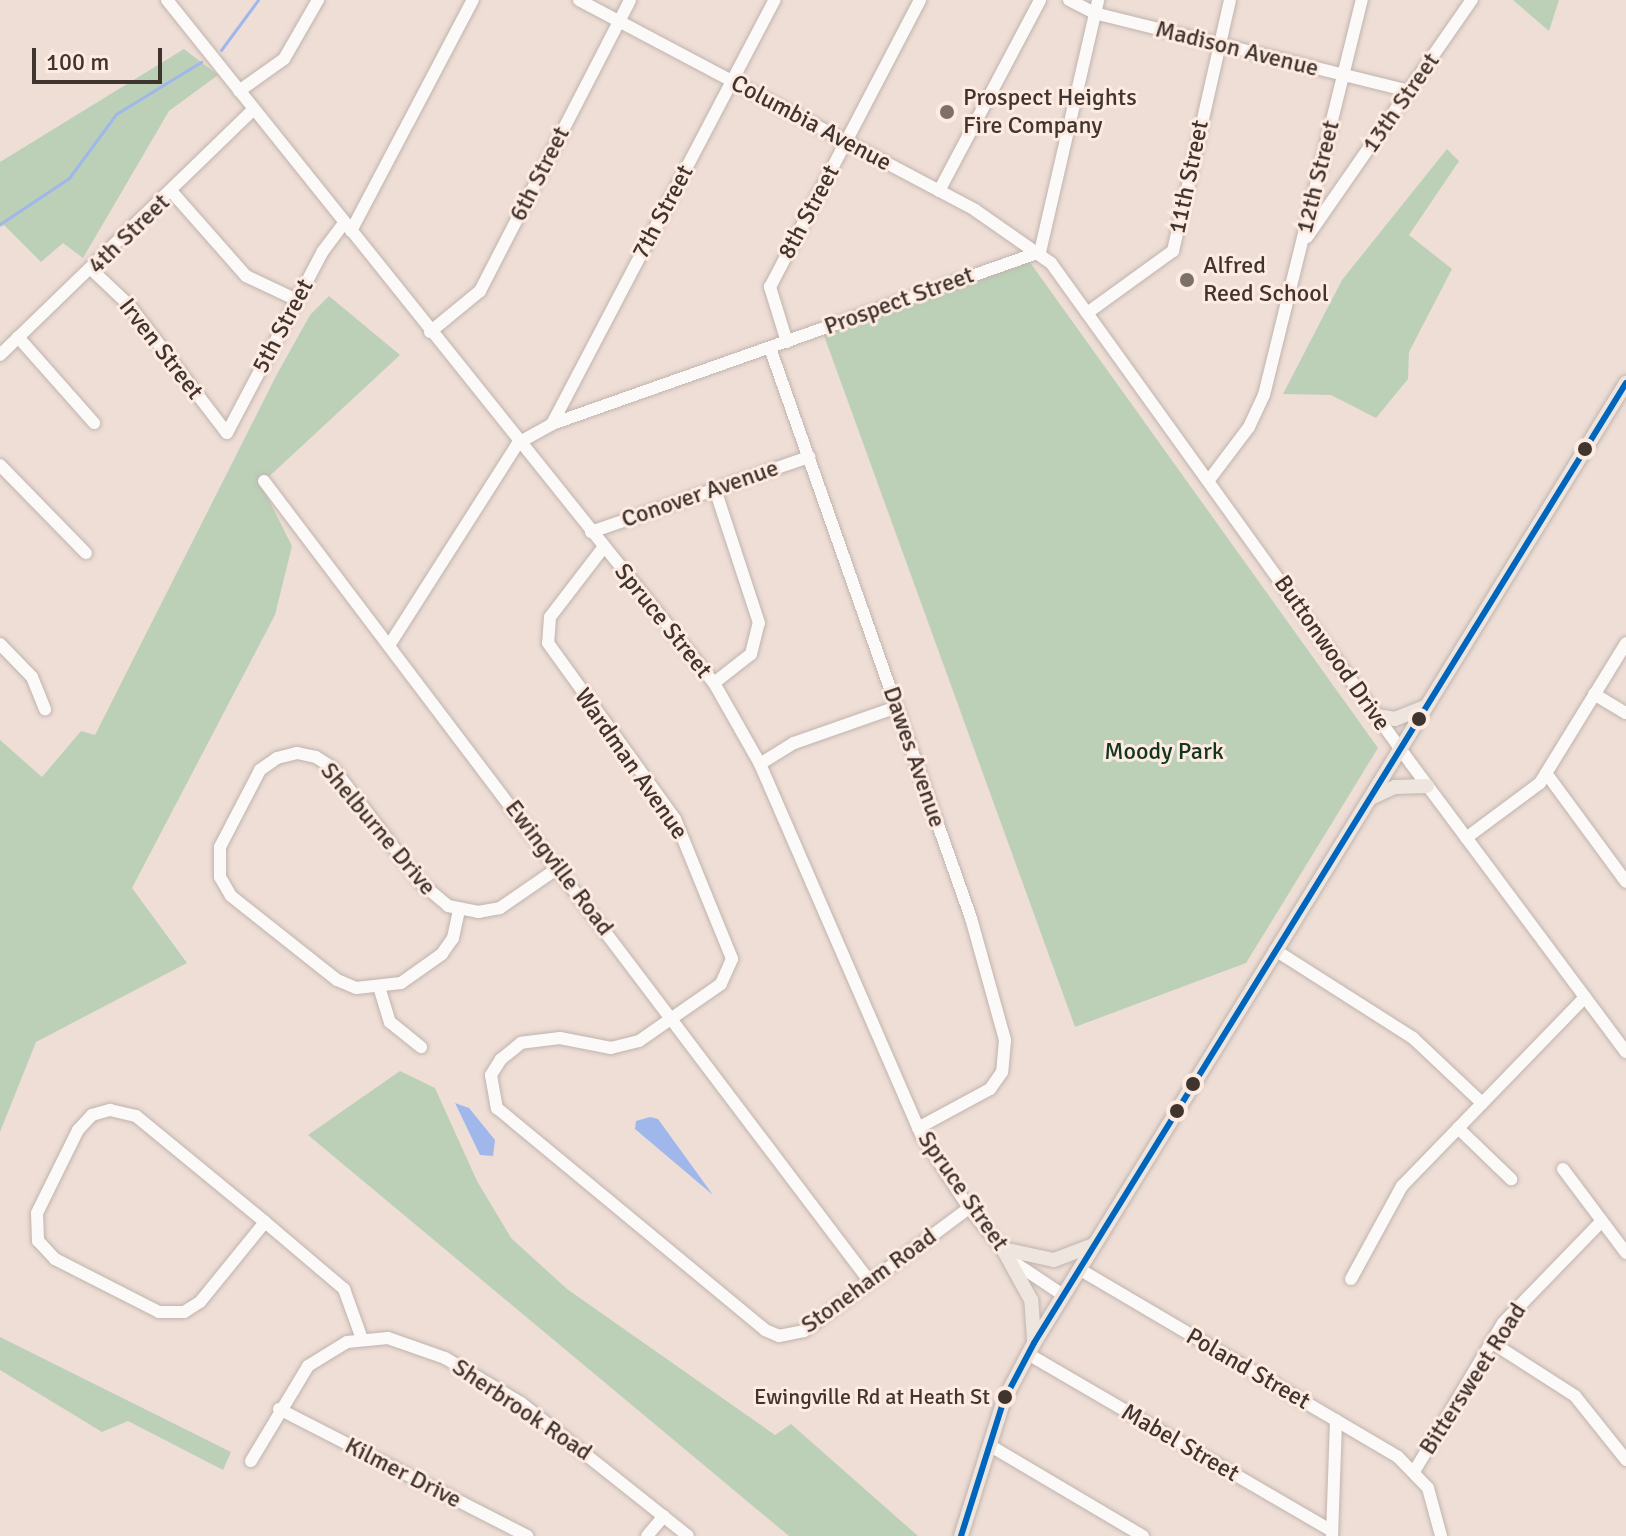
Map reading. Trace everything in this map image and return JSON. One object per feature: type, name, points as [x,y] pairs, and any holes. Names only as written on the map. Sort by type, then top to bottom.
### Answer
[{"type":"main road","points":[[961,1536],[998,1416],[1031,1348],[1626,383]]},
{"type":"main road","points":[[1378,716],[1410,716],[1428,705]]},
{"type":"main road","points":[[1370,798],[1395,787],[1427,786]]},
{"type":"main road","points":[[1003,1249],[1054,1260],[1095,1243]]},
{"type":"main road","points":[[1003,1249],[1031,1300],[1031,1348]]},
{"type":"street","name":"Spruce Street","points":[[167,0],[518,443],[714,683],[760,764],[918,1128],[969,1208],[1003,1249],[1024,1271],[1063,1295]]},
{"type":"street","points":[[239,91],[284,59],[318,0]]},
{"type":"street","name":"5th Street","points":[[227,433],[297,300],[347,227],[473,0]]},
{"type":"street","name":"Columbia Avenue","points":[[579,0],[939,191],[1040,252]]},
{"type":"street","name":"6th Street","points":[[430,332],[480,291],[630,0]]},
{"type":"street","name":"7th Street","points":[[552,424],[775,0]]},
{"type":"street","name":"8th Street","points":[[787,342],[770,287],[920,0]]},
{"type":"street","points":[[939,191],[1040,0]]},
{"type":"street","name":"Madison Avenue","points":[[1069,0],[1094,13],[1409,91]]},
{"type":"street","points":[[1040,252],[1098,0]]},
{"type":"street","name":"11th Street","points":[[1087,313],[1173,251],[1230,0]]},
{"type":"street","name":"12th Street","points":[[1209,480],[1249,427],[1264,395],[1362,0]]},
{"type":"street","name":"13th Street","points":[[1301,245],[1472,0]]},
{"type":"street","name":"4th Street","points":[[0,355],[92,270],[253,110]]},
{"type":"street","points":[[172,192],[246,276],[297,300]]},
{"type":"street","name":"Buttonwood Drive","points":[[1040,252],[1209,480],[1400,750],[1626,1052]]},
{"type":"street","name":"Prospect Street","points":[[518,443],[552,424],[1040,252]]},
{"type":"street","name":"Irven Street","points":[[92,270],[129,305],[227,433]]},
{"type":"street","points":[[18,337],[94,423]]},
{"type":"street","name":"Dawes Avenue","points":[[770,348],[971,918],[1006,1050],[1002,1072],[990,1089],[918,1128]]},
{"type":"street","points":[[264,481],[390,644],[518,443]]},
{"type":"street","name":"Conover Avenue","points":[[591,532],[809,457]]},
{"type":"street","points":[[0,465],[86,553]]},
{"type":"street","points":[[714,683],[751,654],[759,623],[715,489]]},
{"type":"street","name":"Wardman Avenue","points":[[603,548],[550,617],[548,643],[675,819],[731,950],[730,969],[721,984],[639,1041],[611,1048],[560,1038],[521,1043],[495,1067],[492,1096],[505,1118],[729,1299]]},
{"type":"street","points":[[1466,838],[1546,773],[1626,643]]},
{"type":"street","points":[[0,644],[32,677],[45,710]]},
{"type":"street","name":"Ewingville Road","points":[[390,644],[870,1282]]},
{"type":"street","points":[[1594,694],[1626,713]]},
{"type":"street","points":[[760,764],[794,743],[897,707]]},
{"type":"street","name":"Shelburne Drive","points":[[459,910],[453,938],[442,954],[408,980],[380,990],[337,980],[224,886],[218,868],[220,847],[260,770],[286,754],[306,754],[325,762],[429,893],[459,910],[500,908],[558,868]]},
{"type":"street","points":[[1546,773],[1626,882]]},
{"type":"street","points":[[1275,950],[1413,1038],[1482,1103]]},
{"type":"street","points":[[380,990],[385,1016],[421,1047]]},
{"type":"street","points":[[1351,1279],[1391,1200],[1585,997]]},
{"type":"street","points":[[265,1222],[200,1302],[184,1312],[167,1314],[55,1259],[38,1241],[35,1222],[78,1130],[92,1115],[110,1110],[136,1116],[265,1222],[344,1289],[362,1339]]},
{"type":"street","points":[[1458,1128],[1511,1179]]},
{"type":"street","points":[[1563,1169],[1626,1253]]},
{"type":"street","name":"Stoneham Road","points":[[729,1299],[765,1330],[788,1337],[804,1331],[969,1208]]},
{"type":"street","name":"Bittersweet Road","points":[[1415,1470],[1491,1342],[1516,1307],[1602,1221]]},
{"type":"street","name":"Poland Street","points":[[1079,1269],[1415,1470]]},
{"type":"street","name":"Sherbrook Road","points":[[251,1461],[279,1409],[308,1366],[333,1348],[362,1339],[416,1346],[484,1380],[546,1420],[688,1536]]},
{"type":"street","points":[[1491,1342],[1575,1396],[1626,1460]]},
{"type":"street","name":"Mabel Street","points":[[1031,1348],[1332,1534]]},
{"type":"street","name":"Kilmer Drive","points":[[279,1409],[527,1536]]},
{"type":"street","points":[[1332,1534],[1336,1420]]},
{"type":"street","points":[[989,1445],[1143,1536]]},
{"type":"street","points":[[1415,1470],[1434,1500],[1441,1536]]},
{"type":"street","points":[[647,1536],[664,1516]]},
{"type":"green space","points":[[1513,0],[1559,0],[1549,31]]},
{"type":"green space","points":[[184,49],[218,75],[169,111],[83,258],[63,243],[41,262],[4,225],[0,227],[0,162]]},
{"type":"green space","points":[[1447,149],[1459,161],[1409,235],[1452,269],[1409,352],[1408,379],[1376,418],[1331,395],[1283,394],[1342,280]]},
{"type":"green space","name":"Moody Park","points":[[1024,254],[1378,748],[1246,963],[1075,1027],[822,330]]},
{"type":"green space","points":[[329,296],[400,355],[261,484],[292,546],[275,615],[132,888],[187,963],[36,1042],[0,1132],[0,740],[42,777],[81,731],[95,735],[276,376],[310,315]]},
{"type":"green space","points":[[400,1071],[435,1088],[477,1181],[511,1238],[567,1289],[775,1435],[791,1424],[918,1536],[789,1536],[308,1135]]},
{"type":"green space","points":[[0,1337],[231,1452],[223,1470],[128,1421],[102,1432],[0,1370]]},
{"type":"water","points":[[455,1103],[469,1108],[495,1140],[493,1156],[480,1155]]},
{"type":"water","points":[[650,1117],[658,1119],[713,1195],[635,1129],[636,1121]]},
{"type":"waterway","points":[[221,50],[258,0]]},
{"type":"waterway","points":[[0,224],[69,178],[116,114],[201,62]]},
{"type":"transit line","points":[[961,1536],[1004,1400],[1034,1343],[1626,383]]},
{"type":"place","name":"Prospect Heights Fire Company","points":[[947,112]]},
{"type":"place","name":"Alfred Reed School","points":[[1187,280]]},
{"type":"place","name":"Ewingville Rd at Heath St","points":[[1005,1397]]}]
